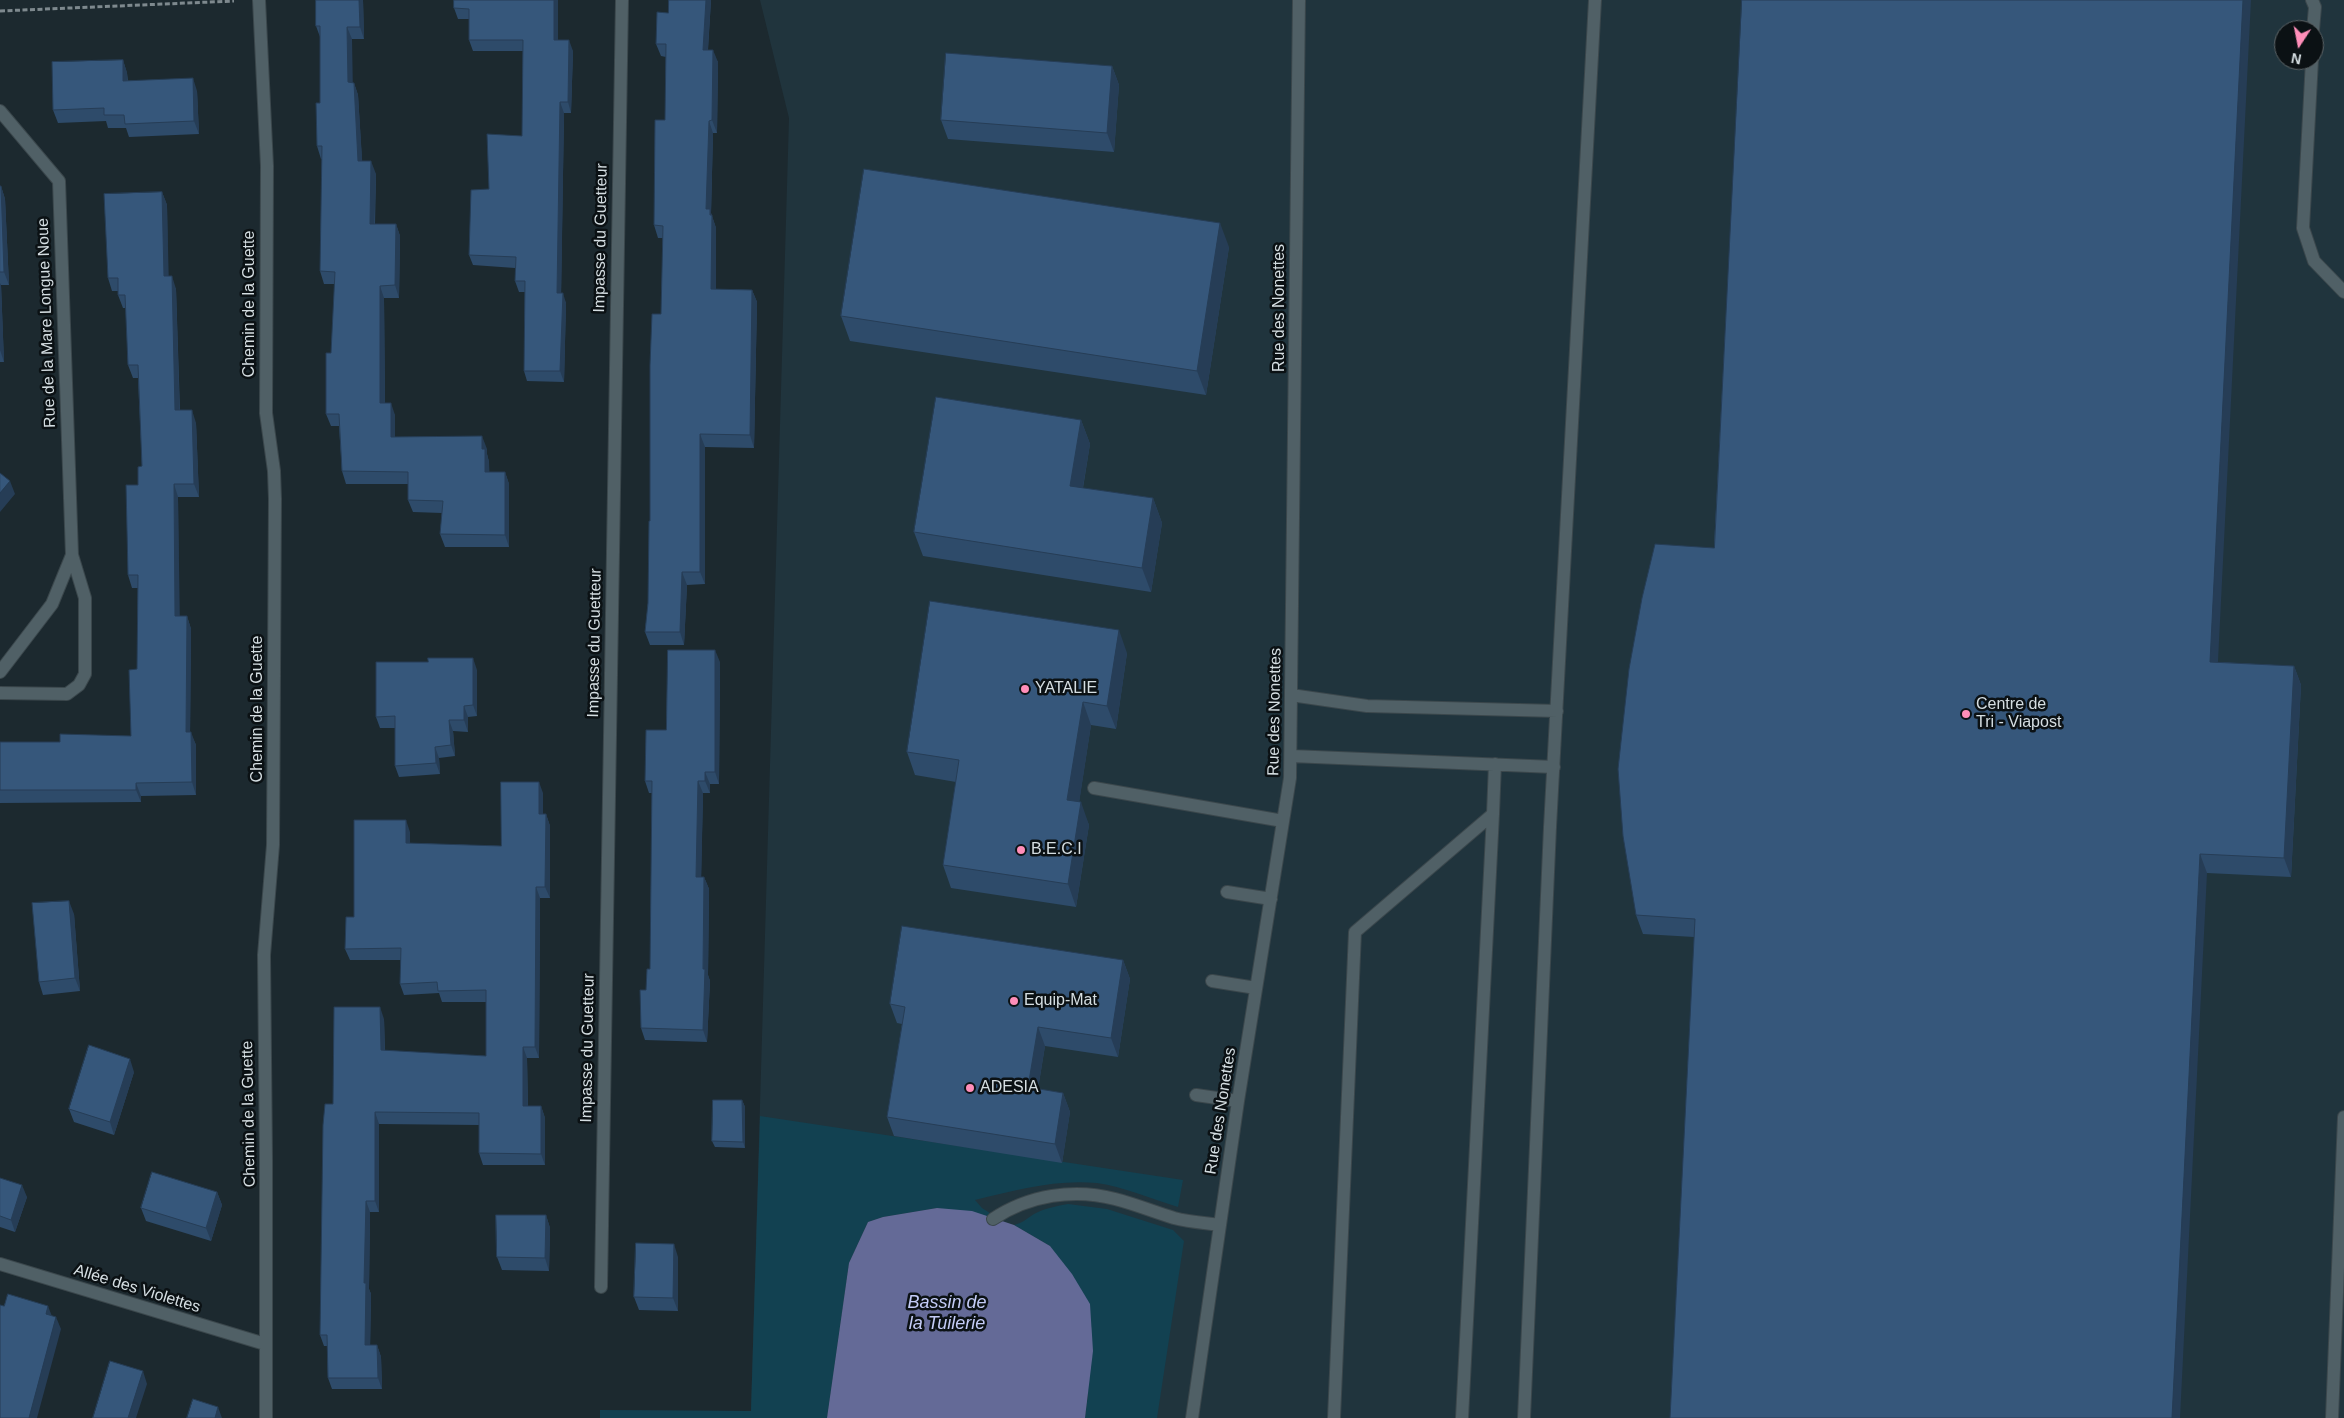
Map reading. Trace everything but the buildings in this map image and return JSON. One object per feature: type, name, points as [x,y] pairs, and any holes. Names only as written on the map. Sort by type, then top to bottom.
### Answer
[{"type":"street","name":"Chemin de la Guette","points":[[259,0],[266,166],[266,413],[274,471],[275,499],[273,845],[264,955],[266,1418]]},
{"type":"street","name":"Impasse du Guetteur","points":[[600,1287],[622,0]]},
{"type":"street","name":"Rue des Nonettes","points":[[1192,1418],[1238,1101],[1290,778],[1299,0]]},
{"type":"street","points":[[1524,1418],[1554,767],[1595,0]]},
{"type":"street","points":[[2312,0],[2315,7],[2314,20]]},
{"type":"street","points":[[2311,70],[2303,228],[2314,261],[2344,292]]},
{"type":"street","name":"Rue de la Mare Longue Noue","points":[[0,112],[58,181],[72,555],[85,598],[85,674],[79,685],[67,694],[0,693]]},
{"type":"street","name":"Rue de la Mare Longue Noue","points":[[0,672],[52,604],[72,555]]},
{"type":"street","points":[[1291,695],[1367,706],[1557,711]]},
{"type":"street","points":[[1291,756],[1554,767]]},
{"type":"street","points":[[1462,1418],[1495,764]]},
{"type":"street","points":[[1094,788],[1283,821]]},
{"type":"street","points":[[1334,1418],[1355,932],[1493,814]]},
{"type":"street","points":[[1227,892],[1271,899]]},
{"type":"street","points":[[1212,981],[1256,988]]},
{"type":"street","points":[[1196,1095],[1238,1101]]},
{"type":"street","points":[[2332,1418],[2344,1117]]},
{"type":"street","points":[[993,1219],[1018,1204],[1055,1195],[1085,1193],[1115,1199],[1176,1218],[1220,1225]]},
{"type":"street","name":"Allée des Violettes","points":[[0,1264],[265,1344]]},
{"type":"path","points":[[0,11],[234,0]]},
{"type":"shaded area","points":[[760,0],[2344,0],[2344,1418],[600,1418],[600,1410],[751,1411],[789,118]]},
{"type":"shaded area","points":[[760,1116],[1183,1180],[1178,1207],[1128,1190],[1097,1183],[1082,1182],[1036,1186],[975,1200],[982,1208],[996,1217],[993,1219],[937,1208],[883,1217],[868,1222],[849,1263],[827,1418],[600,1418],[600,1410],[751,1411]]},
{"type":"shaded area","points":[[1068,1204],[1107,1209],[1173,1230],[1184,1241],[1157,1418],[1085,1418],[1088,1395],[1050,1246],[1014,1225],[1023,1222],[1040,1211]]},
{"type":"water","name":"Bassin de la Tuilerie","points":[[937,1208],[972,1211],[1014,1225],[1050,1246],[1072,1274],[1090,1304],[1093,1351],[1085,1418],[827,1418],[849,1263],[868,1222],[883,1217]]},
{"type":"place","name":"YATALIE","points":[[1025,689]]},
{"type":"place","name":"Centre de Tri - Viapost","points":[[1966,714]]},
{"type":"place","name":"B.E.C.I","points":[[1021,850]]},
{"type":"place","name":"Equip-Mat","points":[[1014,1001]]},
{"type":"place","name":"ADESIA","points":[[970,1088]]}]
